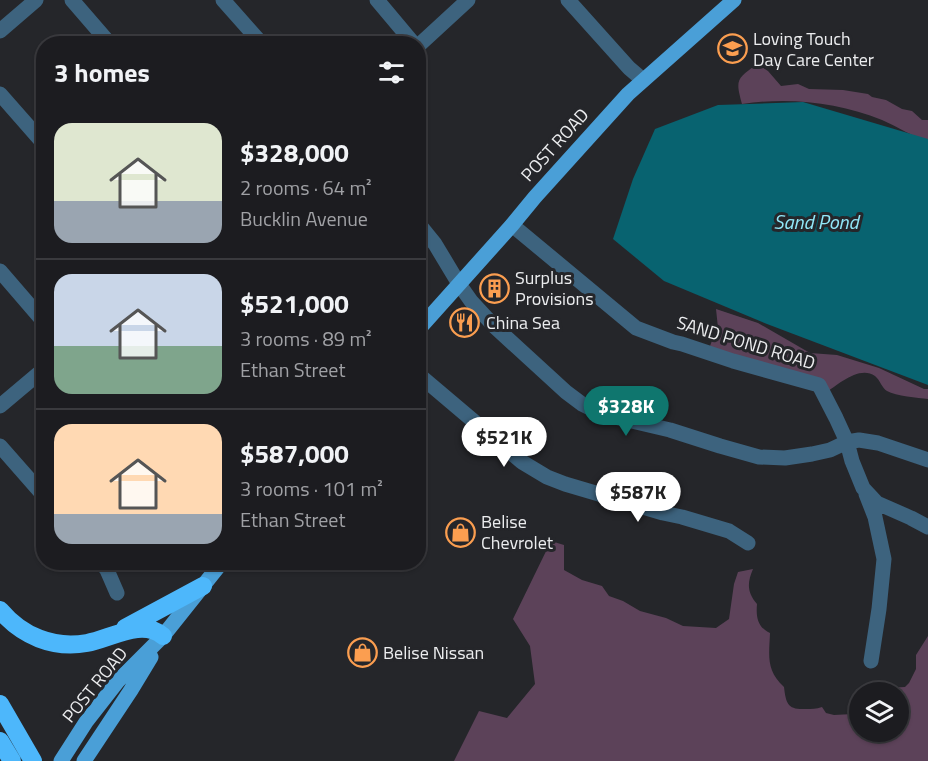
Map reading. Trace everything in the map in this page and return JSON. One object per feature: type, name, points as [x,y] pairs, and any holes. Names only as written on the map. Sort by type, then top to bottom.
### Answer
[{"type":"highway","points":[[111,637],[203,586]]},
{"type":"highway","points":[[0,610],[25,633],[51,642],[78,644],[141,629],[153,630],[163,636]]},
{"type":"highway","points":[[0,704],[32,758]]},
{"type":"highway","points":[[0,741],[12,761]]},
{"type":"main road","name":"POST ROAD","points":[[426,321],[628,94],[734,0]]},
{"type":"main road","name":"POST ROAD","points":[[61,761],[86,722],[118,681],[163,636],[216,570]]},
{"type":"main road","name":"POST ROAD","points":[[84,761],[163,636]]},
{"type":"street","points":[[0,31],[36,0]]},
{"type":"street","points":[[72,0],[103,36]]},
{"type":"street","points":[[223,0],[255,36]]},
{"type":"street","points":[[377,0],[407,36]]},
{"type":"street","points":[[426,39],[468,0]]},
{"type":"street","points":[[568,0],[629,68],[643,80]]},
{"type":"street","points":[[0,94],[36,135]]},
{"type":"street","name":"SAND POND ROAD","points":[[512,225],[636,328],[733,361],[819,385],[847,442],[863,488],[877,503],[928,527]]},
{"type":"street","points":[[426,233],[471,301],[495,327],[566,392],[582,404],[602,414],[670,430],[759,457],[785,458],[812,454],[859,440],[878,443],[928,460]]},
{"type":"street","points":[[0,271],[36,313]]},
{"type":"street","points":[[0,406],[36,376]]},
{"type":"street","points":[[426,381],[522,462],[547,477],[729,531],[748,543]]},
{"type":"street","points":[[0,446],[36,487]]},
{"type":"street","points":[[863,488],[875,517],[884,559],[871,661]]},
{"type":"street","points":[[107,570],[117,592]]},
{"type":"shaded area","points":[[757,64],[768,71],[781,86],[798,84],[809,89],[843,90],[868,94],[912,111],[922,120],[928,120],[928,142],[882,120],[831,105],[795,101],[742,104],[739,80]]},
{"type":"shaded area","points":[[716,309],[758,323],[810,353],[837,355],[879,368],[928,389],[928,399],[891,393],[885,390],[875,376],[869,373],[849,377],[825,393],[709,349],[718,328]]},
{"type":"shaded area","points":[[551,541],[564,545],[564,570],[582,580],[602,586],[609,596],[640,611],[666,618],[683,626],[716,628],[729,619],[738,572],[753,569],[749,583],[751,595],[757,604],[757,617],[762,628],[770,633],[771,669],[784,687],[789,705],[800,709],[822,707],[826,713],[834,715],[849,714],[849,742],[909,742],[909,683],[916,669],[916,655],[928,636],[928,761],[454,761],[479,711],[507,718],[535,684],[530,646],[513,619]]},
{"type":"water","name":"Sand Pond","points":[[803,102],[928,139],[928,385],[767,324],[664,281],[613,239],[633,179],[655,129],[718,105]]},
{"type":"place","name":"Loving Touch Day Care Center","points":[[732,49]]},
{"type":"place","name":"Surplus Provisions","points":[[494,288]]},
{"type":"place","name":"China Sea","points":[[465,323]]},
{"type":"place","name":"Belise Chevrolet","points":[[460,532]]},
{"type":"place","name":"Belise Nissan","points":[[362,653]]}]
